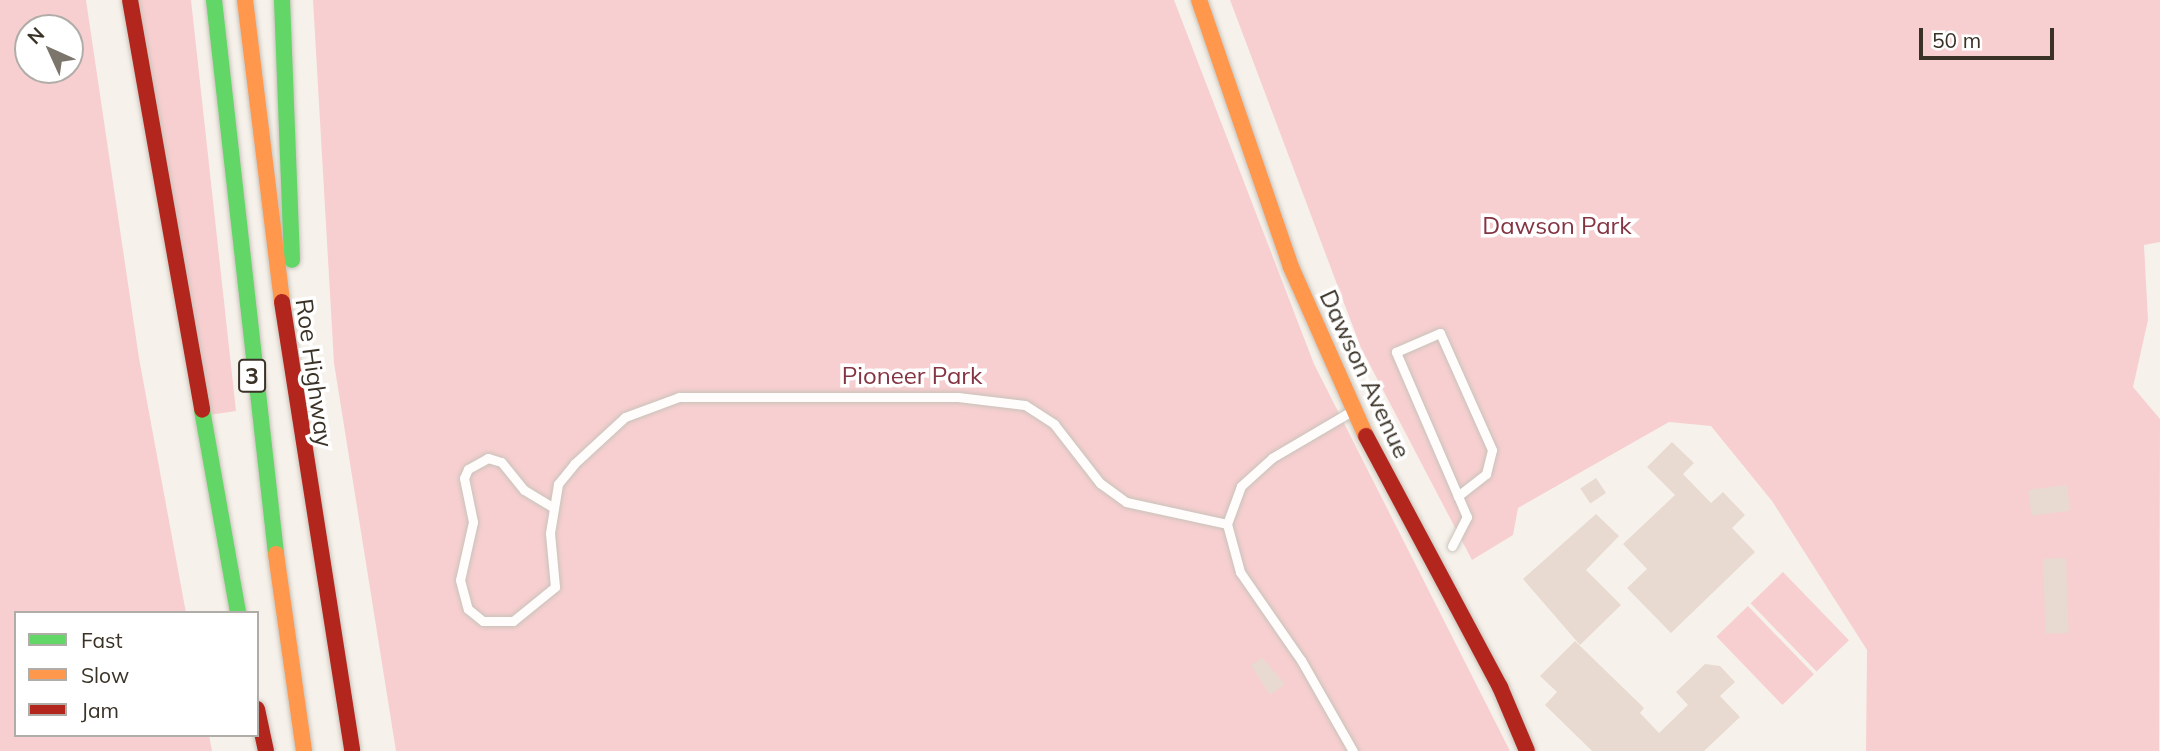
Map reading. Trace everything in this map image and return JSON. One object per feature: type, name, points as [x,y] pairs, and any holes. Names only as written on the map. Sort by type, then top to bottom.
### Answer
[{"type":"main road","points":[[130,0],[239,611]]},
{"type":"main road","name":"3","points":[[214,0],[253,386],[304,751]]},
{"type":"main road","name":"Roe Highway","points":[[245,0],[292,384],[352,751]]},
{"type":"main road","points":[[282,0],[292,384]]},
{"type":"main road","name":"Dawson Avenue","points":[[1199,0],[1292,267],[1353,411],[1500,687],[1527,751]]},
{"type":"main road","points":[[259,718],[266,751]]},
{"type":"lane","points":[[1452,546],[1466,527],[1458,496],[1396,352],[1440,332],[1492,450],[1486,474],[1458,496]]},
{"type":"lane","points":[[554,508],[524,489],[501,462],[488,458],[468,469],[464,478],[473,522],[460,580],[468,609],[483,621],[513,621],[555,587],[554,508],[558,484],[574,464],[625,417],[679,397],[958,397],[1025,405],[1054,424],[1100,483],[1126,502],[1227,524]]},
{"type":"lane","points":[[1353,411],[1272,458],[1241,486],[1227,524],[1240,572],[1301,660],[1353,751]]},
{"type":"green space","points":[[0,0],[86,0],[139,358],[186,611],[14,611],[14,737],[209,737],[212,751],[0,751]]},
{"type":"green space","points":[[138,0],[191,0],[236,411],[209,415]]},
{"type":"green space","name":"Pioneer Park","points":[[313,0],[1174,0],[1314,364],[1510,751],[396,751],[334,363]]},
{"type":"green space","name":"Dawson Park","points":[[1230,0],[2160,0],[2160,242],[2144,245],[2148,320],[2133,387],[2160,419],[2159,751],[1866,751],[1867,650],[1772,501],[1711,426],[1669,422],[1518,508],[1513,535],[1472,560],[1361,348]]},
{"type":"green space","points":[[1783,572],[1849,640],[1817,672],[1751,603]]},
{"type":"green space","points":[[1748,606],[1814,674],[1782,705],[1716,637]]},
{"type":"building","points":[[1672,442],[1694,463],[1683,474],[1711,503],[1723,492],[1745,515],[1732,528],[1755,552],[1671,633],[1627,588],[1647,569],[1623,544],[1675,495],[1647,467]]},
{"type":"building","points":[[1596,478],[1606,493],[1590,504],[1580,489]]},
{"type":"building","points":[[2067,485],[2070,511],[2031,516],[2028,490]]},
{"type":"building","points":[[1596,514],[1619,536],[1586,570],[1621,605],[1580,645],[1523,579]]},
{"type":"building","points":[[2066,558],[2069,633],[2046,634],[2043,559]]},
{"type":"building","points":[[1575,641],[1644,708],[1640,713],[1659,733],[1688,705],[1676,692],[1705,664],[1720,666],[1735,682],[1720,696],[1740,717],[1704,751],[1592,751],[1545,705],[1557,692],[1540,676]]},
{"type":"building","points":[[1262,658],[1285,684],[1270,695],[1251,665]]},
{"type":"traffic: fast","points":[[214,0],[276,554]]},
{"type":"traffic: fast","points":[[282,0],[292,260]]},
{"type":"traffic: fast","points":[[202,410],[238,611]]},
{"type":"traffic: slow","points":[[245,0],[282,302]]},
{"type":"traffic: slow","points":[[1199,0],[1291,267],[1366,436]]},
{"type":"traffic: slow","points":[[276,554],[304,751]]},
{"type":"traffic: jam","points":[[130,0],[202,410]]},
{"type":"traffic: jam","points":[[282,302],[352,751]]},
{"type":"traffic: jam","points":[[1366,436],[1500,687],[1527,751]]},
{"type":"traffic: jam","points":[[259,718],[266,751]]}]
